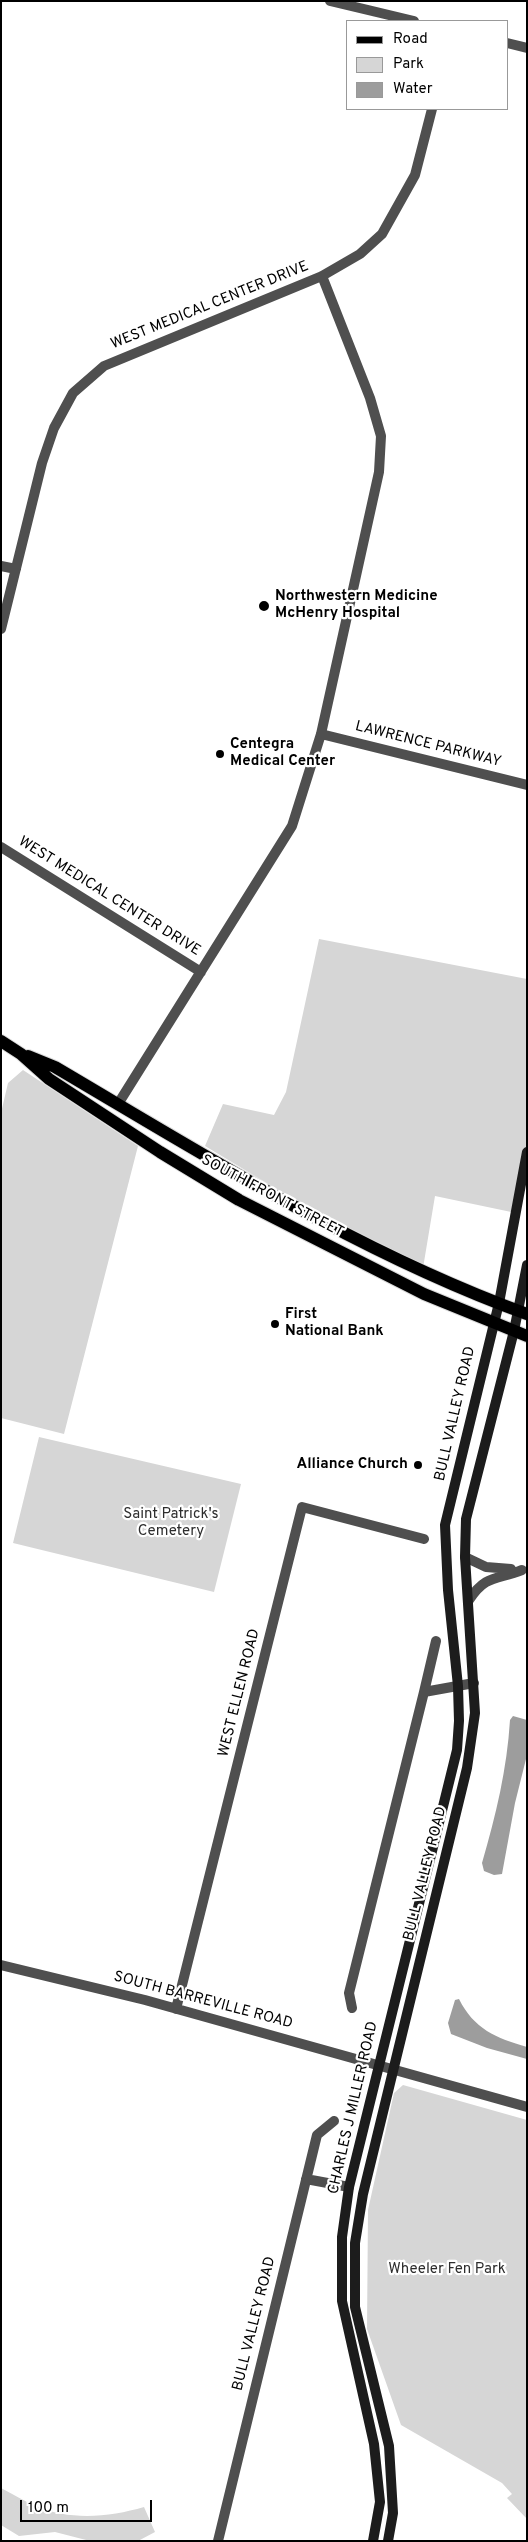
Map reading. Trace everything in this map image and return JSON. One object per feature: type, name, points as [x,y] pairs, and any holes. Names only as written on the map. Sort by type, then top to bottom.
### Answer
[{"type":"main road","name":"SOUTH FRONT STREET","points":[[1,1041],[21,1054],[49,1079],[160,1152],[239,1200],[424,1294],[527,1336]]},
{"type":"main road","name":"SOUTH FRONT STREET","points":[[21,1054],[56,1067],[214,1162],[348,1235],[410,1266],[523,1312]]},
{"type":"street","points":[[330,1],[410,20]]},
{"type":"street","points":[[508,43],[527,48]]},
{"type":"street","points":[[322,276],[360,254],[382,234],[415,175],[432,110]]},
{"type":"street","name":"WEST MEDICAL CENTER DRIVE","points":[[1,629],[42,462],[54,428],[73,393],[104,366],[322,276],[370,398],[381,436],[380,472],[321,734],[292,826],[118,1104]]},
{"type":"street","points":[[1,566],[16,569]]},
{"type":"street","name":"LAWRENCE PARKWAY","points":[[321,734],[527,785]]},
{"type":"street","name":"WEST MEDICAL CENTER DRIVE","points":[[1,848],[201,972]]},
{"type":"street","name":"BULL VALLEY ROAD","points":[[458,1686],[448,1590],[445,1525],[499,1303],[527,1152]]},
{"type":"street","name":"BULL VALLEY ROAD","points":[[394,2070],[468,1768],[475,1713],[465,1557],[466,1519],[514,1331],[523,1312],[527,1265]]},
{"type":"street","name":"WEST ELLEN ROAD","points":[[176,2009],[302,1507],[424,1539]]},
{"type":"street","points":[[465,1557],[486,1568],[524,1570]]},
{"type":"street","points":[[469,1600],[478,1587],[489,1579],[524,1570]]},
{"type":"street","points":[[352,2008],[349,1992],[436,1641]]},
{"type":"street","points":[[424,1692],[474,1683]]},
{"type":"street","name":"CHARLES J MILLER ROAD","points":[[373,2541],[380,2502],[374,2444],[342,2301],[342,2237],[350,2187],[457,1750],[459,1721],[458,1686]]},
{"type":"street","name":"SOUTH BARREVILLE ROAD","points":[[1,1965],[176,2009],[527,2107]]},
{"type":"street","name":"CHARLES J MILLER ROAD","points":[[388,2541],[393,2513],[389,2446],[355,2307],[355,2243],[363,2194],[394,2070]]},
{"type":"street","name":"BULL VALLEY ROAD","points":[[218,2541],[317,2135],[334,2121]]},
{"type":"street","points":[[306,2179],[350,2187]]},
{"type":"green space","points":[[319,939],[527,979],[527,1150],[516,1213],[435,1196],[423,1268],[368,1244],[205,1146],[223,1104],[274,1115],[286,1092]]},
{"type":"green space","points":[[23,1070],[138,1146],[64,1434],[1,1418],[1,1113],[8,1083]]},
{"type":"green space","name":"Saint Patrick's Cemetery","points":[[39,1437],[241,1484],[214,1592],[13,1543]]},
{"type":"green space","name":"Wheeler Fen Park","points":[[403,2085],[527,2120],[527,2519],[507,2498],[512,2494],[502,2483],[401,2425],[367,2329],[368,2210],[394,2093]]},
{"type":"green space","points":[[1,2488],[49,2511],[76,2516],[104,2515],[144,2507],[155,2532],[138,2541],[90,2541],[55,2532],[19,2536],[1,2525]]},
{"type":"water","points":[[513,1716],[527,1720],[527,1755],[515,1803],[502,1874],[494,1875],[484,1871],[482,1863],[500,1792],[510,1720]]},
{"type":"water","points":[[459,1999],[472,2018],[487,2031],[505,2040],[527,2047],[527,2059],[487,2048],[451,2034],[448,2023],[455,2000]]},
{"type":"place","name":"Northwestern Medicine McHenry Hospital","points":[[264,606]]},
{"type":"place","name":"Centegra Medical Center","points":[[220,754]]},
{"type":"place","name":"First National Bank","points":[[275,1324]]},
{"type":"place","name":"Alliance Church","points":[[418,1465]]}]
